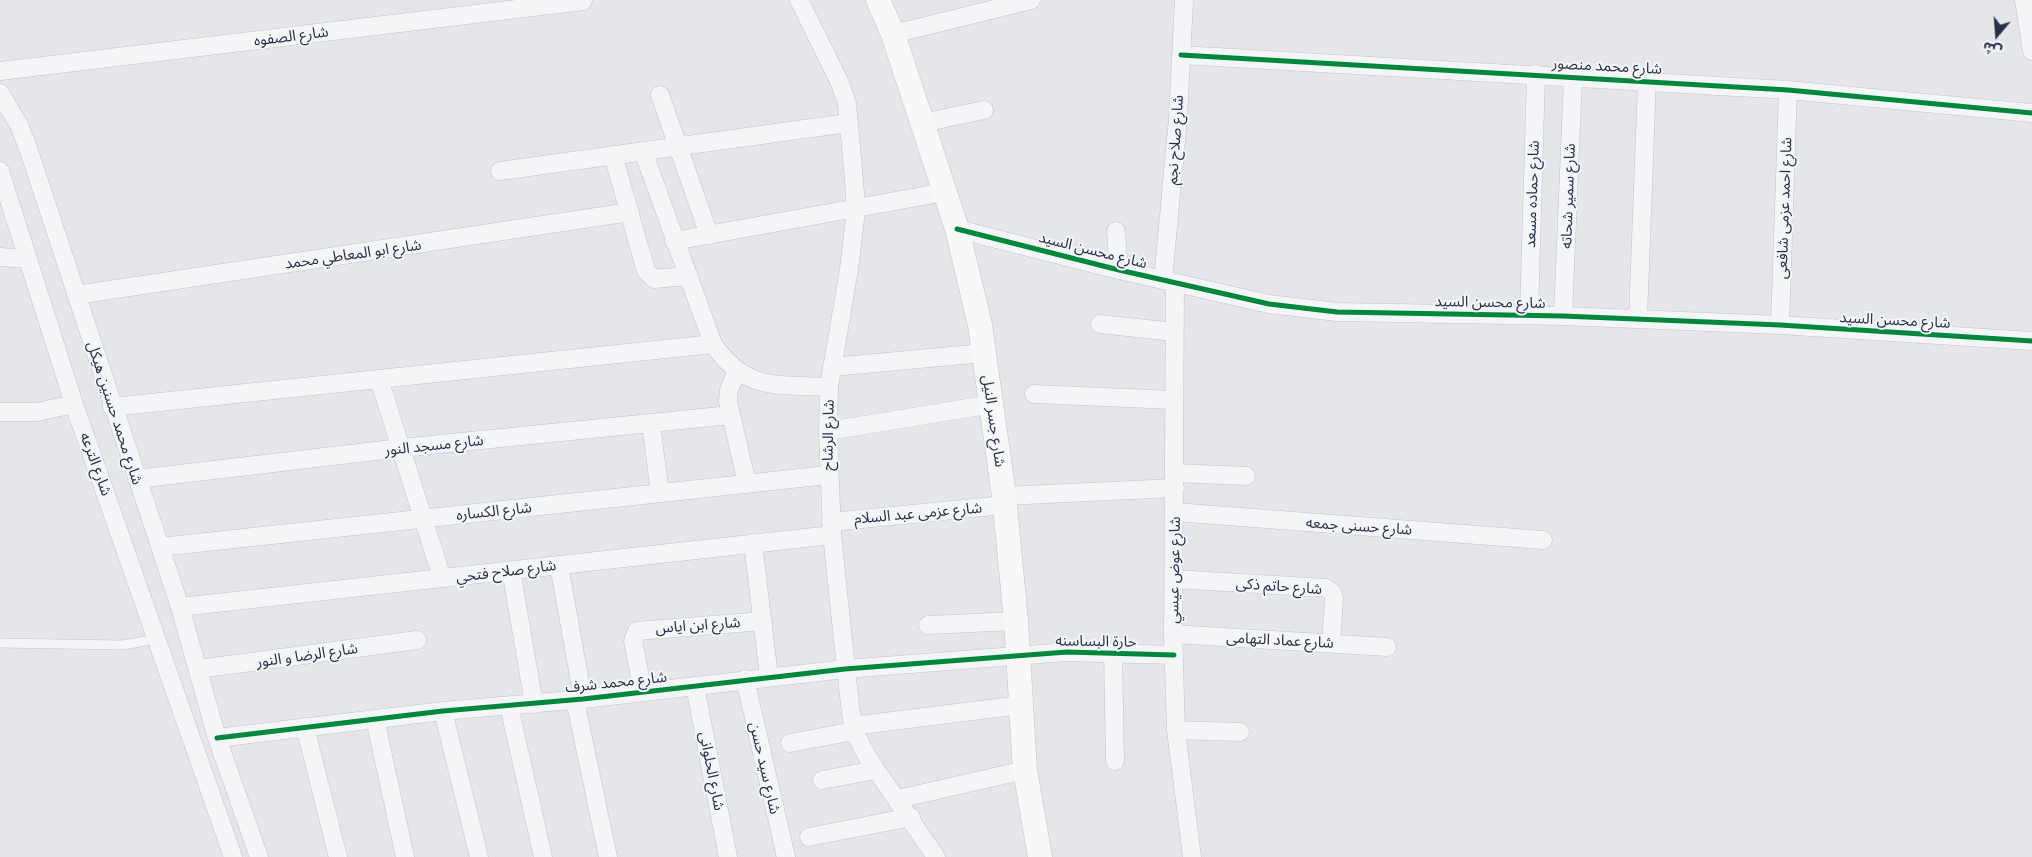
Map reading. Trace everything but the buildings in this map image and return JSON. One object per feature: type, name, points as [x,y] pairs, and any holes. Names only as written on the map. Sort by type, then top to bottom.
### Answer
[{"type":"street","name":"شارع الرشاح","points":[[799,0],[839,81],[847,103],[855,210],[849,269],[829,387],[828,475],[831,528],[854,728],[876,770],[911,817],[936,857]]},
{"type":"street","name":"شارع جسر النيل","points":[[878,0],[893,34],[957,229],[980,325],[1004,501],[1016,621],[1025,770],[1040,857]]},
{"type":"street","points":[[893,34],[1031,0]]},
{"type":"street","name":"شارع صلاح نجم","points":[[1169,281],[1184,0]]},
{"type":"street","points":[[2024,0],[2032,51]]},
{"type":"street","name":"شارع الصفوه","points":[[0,71],[583,1]]},
{"type":"street","name":"شارع محمد منصور","points":[[1181,55],[1788,90],[2032,113]]},
{"type":"street","name":"شارع حماده مسعد","points":[[1529,314],[1536,74]]},
{"type":"street","name":"شارع سمير شحاته","points":[[1563,316],[1573,77]]},
{"type":"street","points":[[1638,319],[1647,81]]},
{"type":"street","name":"شارع احمد عزمى شافعى","points":[[1780,325],[1788,90]]},
{"type":"street","name":"شارع محمد حسنين هيكل","points":[[0,93],[19,125],[28,148],[180,607],[217,738],[259,857]]},
{"type":"street","points":[[660,95],[709,235]]},
{"type":"street","points":[[922,123],[984,110]]},
{"type":"street","points":[[500,171],[848,123]]},
{"type":"street","points":[[643,151],[674,241],[713,344],[722,357],[737,371],[760,383],[829,387]]},
{"type":"street","points":[[613,156],[648,274],[654,278],[687,276]]},
{"type":"street","name":"شارع الترعه","points":[[0,171],[74,404],[199,755],[233,857]]},
{"type":"street","points":[[674,241],[855,210],[945,192]]},
{"type":"street","name":"شارع ابو المعاطي محمد","points":[[76,295],[630,212]]},
{"type":"street","name":"شارع محسن السيد","points":[[957,229],[1119,270],[1303,309],[1337,312],[1529,314],[1780,325],[2032,341]]},
{"type":"street","points":[[1116,231],[1119,270]]},
{"type":"street","points":[[0,257],[28,259]]},
{"type":"street","name":"شارع عوض عيسي","points":[[1169,281],[1174,332],[1175,512],[1173,634],[1176,730],[1192,857]]},
{"type":"street","points":[[1100,324],[1174,332]]},
{"type":"street","points":[[112,406],[713,344]]},
{"type":"street","points":[[832,367],[984,353]]},
{"type":"street","points":[[737,371],[728,396],[747,484]]},
{"type":"street","points":[[379,378],[442,578]]},
{"type":"street","points":[[1034,394],[1174,400]]},
{"type":"street","points":[[0,412],[37,412],[74,404]]},
{"type":"street","points":[[828,431],[992,404]]},
{"type":"street","name":"شارع مسجد النور","points":[[137,479],[401,448],[731,415]]},
{"type":"street","points":[[651,424],[660,493]]},
{"type":"street","name":"شارع الكساره","points":[[160,547],[828,475]]},
{"type":"street","name":"شارع عزمى عبد السلام","points":[[831,528],[1004,501],[1175,481],[1246,476]]},
{"type":"street","name":"شارع حسنى جمعه","points":[[1175,512],[1543,540]]},
{"type":"street","name":"شارع صلاح فتحي","points":[[180,607],[753,544],[831,528]]},
{"type":"street","points":[[753,544],[770,677]]},
{"type":"street","points":[[559,565],[579,699],[608,857]]},
{"type":"street","points":[[511,570],[534,704]]},
{"type":"street","name":"شارع حاتم ذكى","points":[[1174,580],[1330,590],[1334,599],[1331,643]]},
{"type":"street","name":"شارع ابن اياس","points":[[643,692],[633,641],[637,631],[762,621]]},
{"type":"street","points":[[928,626],[1016,621]]},
{"type":"street","name":"شارع عماد التهامى","points":[[1173,634],[1387,647]]},
{"type":"street","name":"شارع الرضا و النور","points":[[198,670],[417,640]]},
{"type":"street","name":"حارة البساسنه","points":[[1018,656],[1066,652],[1174,656]]},
{"type":"street","points":[[1113,653],[1115,760]]},
{"type":"street","name":"شارع محمد شرف","points":[[217,738],[443,711],[534,704],[745,679],[1018,656]]},
{"type":"street","name":"شارع سيد حسن","points":[[745,679],[786,857]]},
{"type":"street","name":"شارع الحلوانى","points":[[695,686],[728,857]]},
{"type":"street","points":[[790,743],[854,728],[1020,705]]},
{"type":"street","points":[[509,706],[544,857]]},
{"type":"street","points":[[443,711],[479,857]]},
{"type":"street","points":[[375,719],[405,857]]},
{"type":"street","points":[[305,727],[338,857]]},
{"type":"street","points":[[1176,730],[1240,732]]},
{"type":"street","points":[[822,780],[876,770]]},
{"type":"street","points":[[898,799],[1025,770]]},
{"type":"street","points":[[809,837],[911,817]]},
{"type":"lane","points":[[0,643],[122,645],[158,639]]},
{"type":"cycle path","points":[[1181,55],[1788,90],[2032,113]]},
{"type":"cycle path","points":[[957,229],[1119,270],[1269,304],[1337,312],[1563,316],[1780,325],[2032,341]]},
{"type":"cycle path","points":[[217,738],[443,711],[583,699],[845,669],[1067,652],[1174,655]]}]
